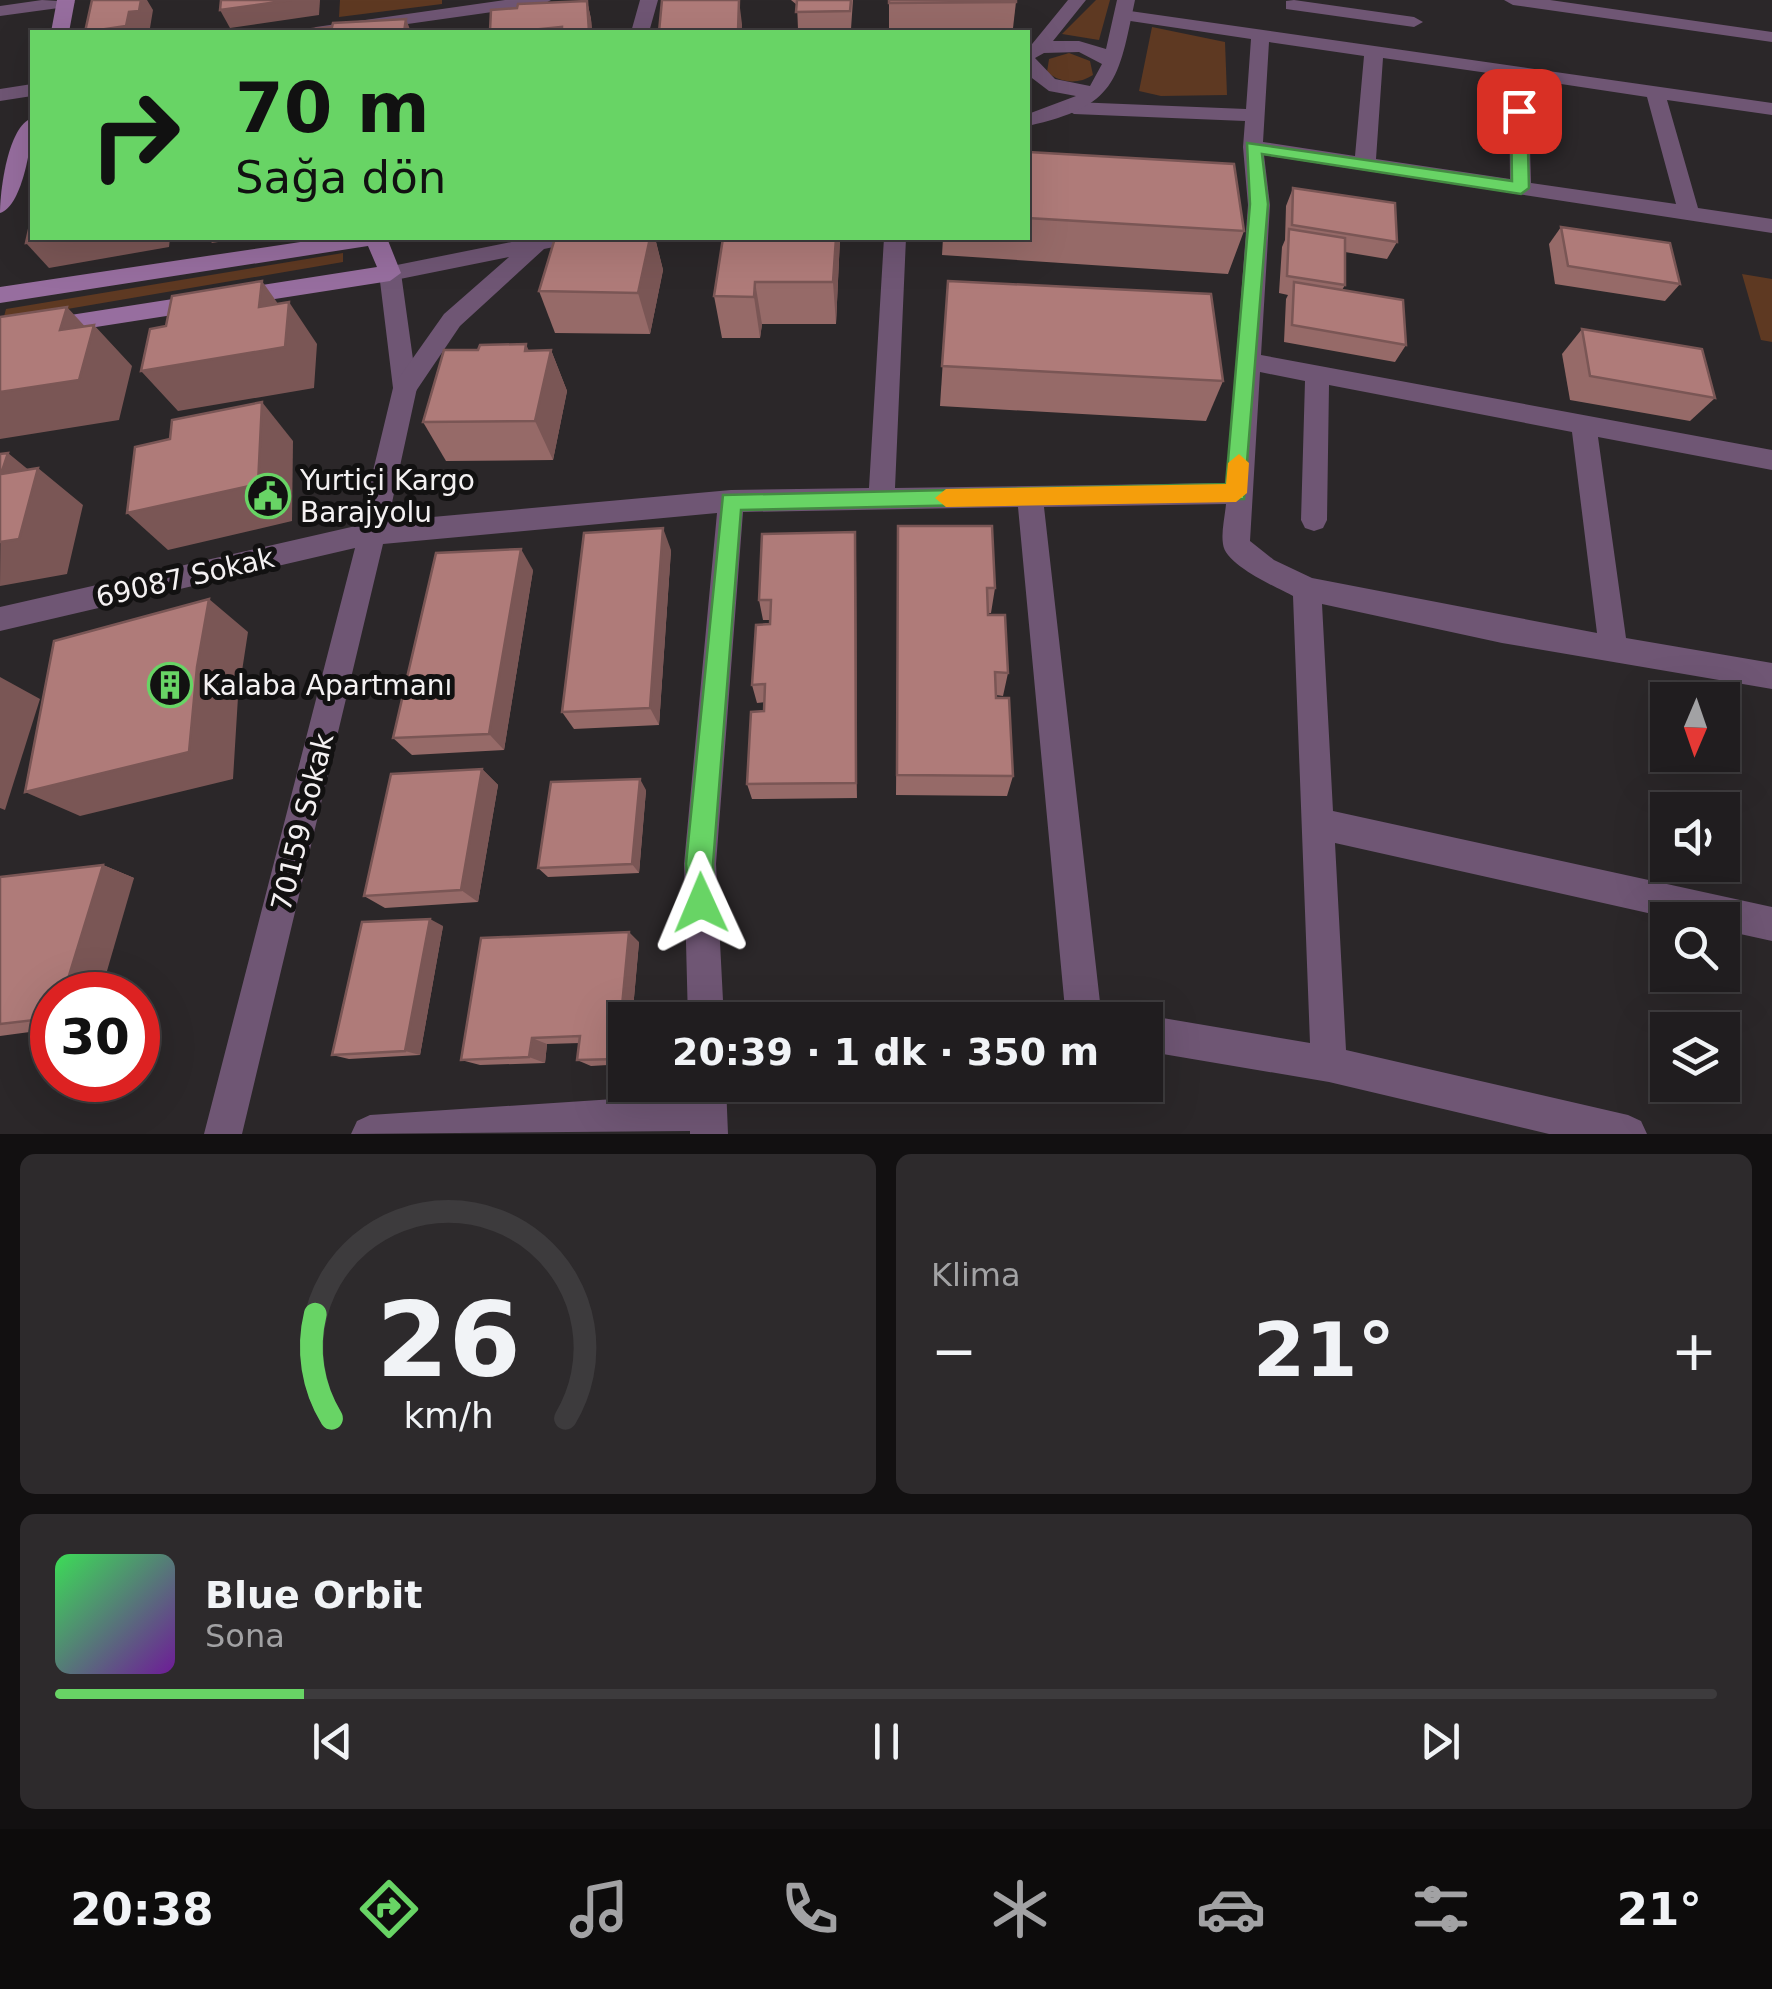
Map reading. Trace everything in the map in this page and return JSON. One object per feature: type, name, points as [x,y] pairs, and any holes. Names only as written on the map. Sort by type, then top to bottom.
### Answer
[{"type":"main road","points":[[60,30],[66,1]]},
{"type":"main road","points":[[0,206],[6,176],[30,128]]},
{"type":"main road","points":[[0,295],[361,240]]},
{"type":"main road","points":[[0,334],[390,273],[375,240]]},
{"type":"street","points":[[330,30],[542,0]]},
{"type":"street","points":[[641,30],[649,0]]},
{"type":"street","points":[[1077,0],[1031,56],[1034,74],[1054,89],[1094,92]]},
{"type":"street","points":[[1410,57],[1416,0]]},
{"type":"street","points":[[1513,0],[1772,37]]},
{"type":"street","points":[[0,11],[66,1]]},
{"type":"street","points":[[1292,5],[1414,22]]},
{"type":"street","points":[[1074,108],[1109,80],[1125,7],[1260,36],[1772,109]]},
{"type":"street","points":[[1260,36],[1252,147],[1259,204],[1236,493],[1236,546],[1264,568],[1307,590],[1772,676]]},
{"type":"street","points":[[1031,56],[1071,44],[1102,51],[1113,64]]},
{"type":"street","points":[[1365,164],[1374,52]]},
{"type":"street","points":[[1518,73],[1521,188]]},
{"type":"street","points":[[0,95],[30,90]]},
{"type":"street","points":[[1655,92],[1690,214]]},
{"type":"street","points":[[1030,119],[1074,108],[1253,115]]},
{"type":"street","points":[[1252,147],[1772,226]]},
{"type":"street","points":[[390,273],[556,240]]},
{"type":"street","points":[[881,499],[895,240]]},
{"type":"street","points":[[405,388],[452,320],[536,245]]},
{"type":"street","name":"70159 Sokak","points":[[222,1134],[339,678],[405,388],[390,273]]},
{"type":"street","points":[[1246,361],[1772,460]]},
{"type":"street","points":[[1314,520],[1317,374]]},
{"type":"street","points":[[1584,424],[1613,649]]},
{"type":"street","name":"69087 Sokak","points":[[0,619],[369,534],[731,501],[1236,493]]},
{"type":"street","points":[[1030,496],[1082,1002]]},
{"type":"street","points":[[705,1002],[700,864],[731,501]]},
{"type":"street","points":[[1307,590],[1329,1064]]},
{"type":"street","points":[[1318,823],[1772,924]]},
{"type":"street","points":[[1163,1035],[1329,1064],[1628,1134]]},
{"type":"street","points":[[370,1134],[709,1110]]},
{"type":"shaded area","points":[[340,0],[442,0],[442,4],[339,17]]},
{"type":"shaded area","points":[[1096,0],[1110,0],[1099,40],[1062,34]]},
{"type":"shaded area","points":[[1152,27],[1225,42],[1227,95],[1161,96],[1139,91]]},
{"type":"shaded area","points":[[1069,53],[1090,61],[1093,75],[1069,81],[1047,72],[1049,59]]},
{"type":"shaded area","points":[[343,253],[343,262],[3,320],[6,309]]},
{"type":"shaded area","points":[[1742,274],[1772,279],[1772,342],[1761,340]]},
{"type":"building","points":[[92,0],[141,0],[139,11],[129,12],[126,26],[85,30]]},
{"type":"building","points":[[221,0],[291,0],[220,10]]},
{"type":"building","points":[[662,0],[739,0],[738,30],[659,30]]},
{"type":"building","points":[[797,0],[851,0],[850,11],[796,12]]},
{"type":"building","points":[[1016,0],[1016,2],[889,3]]},
{"type":"building","points":[[587,1],[589,30],[490,30],[491,10],[517,8],[518,4]]},
{"type":"building","points":[[406,19],[404,30],[304,30],[332,27],[333,23]]},
{"type":"building","points":[[1030,152],[1234,164],[1244,231],[1030,218]]},
{"type":"building","points":[[1293,188],[1395,203],[1397,242],[1292,225]]},
{"type":"building","points":[[1561,227],[1670,243],[1680,284],[1568,266]]},
{"type":"building","points":[[1289,229],[1345,238],[1345,285],[1287,276]]},
{"type":"building","points":[[554,240],[650,240],[638,293],[539,291]]},
{"type":"building","points":[[723,240],[836,240],[833,282],[755,282],[754,297],[714,296]]},
{"type":"building","points":[[262,281],[259,307],[289,302],[285,347],[141,371],[150,329],[166,326],[172,296]]},
{"type":"building","points":[[948,281],[1211,294],[1223,381],[942,366]]},
{"type":"building","points":[[1294,282],[1403,300],[1406,345],[1292,325]]},
{"type":"building","points":[[67,307],[60,330],[94,325],[79,380],[0,392],[0,317]]},
{"type":"building","points":[[1582,329],[1702,349],[1715,398],[1590,376]]},
{"type":"building","points":[[526,344],[525,351],[551,350],[535,421],[423,422],[444,350]]},
{"type":"building","points":[[262,402],[258,484],[127,513],[135,447],[170,439],[172,420]]},
{"type":"building","points":[[8,453],[1,474],[38,468],[19,539],[0,542],[0,454]]},
{"type":"building","points":[[898,526],[992,526],[995,588],[987,588],[988,615],[1005,615],[1008,673],[995,672],[996,698],[1009,698],[1013,776],[897,775]]},
{"type":"building","points":[[663,528],[650,708],[562,712],[584,533]]},
{"type":"building","points":[[855,532],[856,783],[747,784],[751,712],[764,711],[765,684],[752,685],[756,625],[770,624],[771,600],[759,600],[762,534]]},
{"type":"building","points":[[521,549],[489,734],[393,738],[436,553]]},
{"type":"building","points":[[209,599],[197,667],[189,752],[25,792],[54,641]]},
{"type":"building","points":[[482,769],[461,890],[364,896],[391,774]]},
{"type":"building","points":[[640,779],[632,864],[538,868],[551,782]]},
{"type":"building","points":[[103,865],[70,972],[30,972],[30,1021],[0,1024],[0,877]]},
{"type":"building","points":[[430,919],[405,1051],[332,1055],[362,922]]},
{"type":"building","points":[[629,932],[622,1002],[608,1002],[608,1059],[577,1060],[580,1036],[532,1038],[529,1057],[461,1060],[481,938]]},
{"type":"slow traffic","points":[[946,498],[1236,493],[1239,463]]},
{"type":"place","name":"Yurtiçi Kargo Barajyolu","points":[[268,496]]},
{"type":"place","name":"Kalaba Apartmanı","points":[[170,685]]},
{"type":"route","points":[[701,903],[700,864],[731,501],[1236,493],[1259,204],[1252,147],[1521,188],[1519,111]]}]
